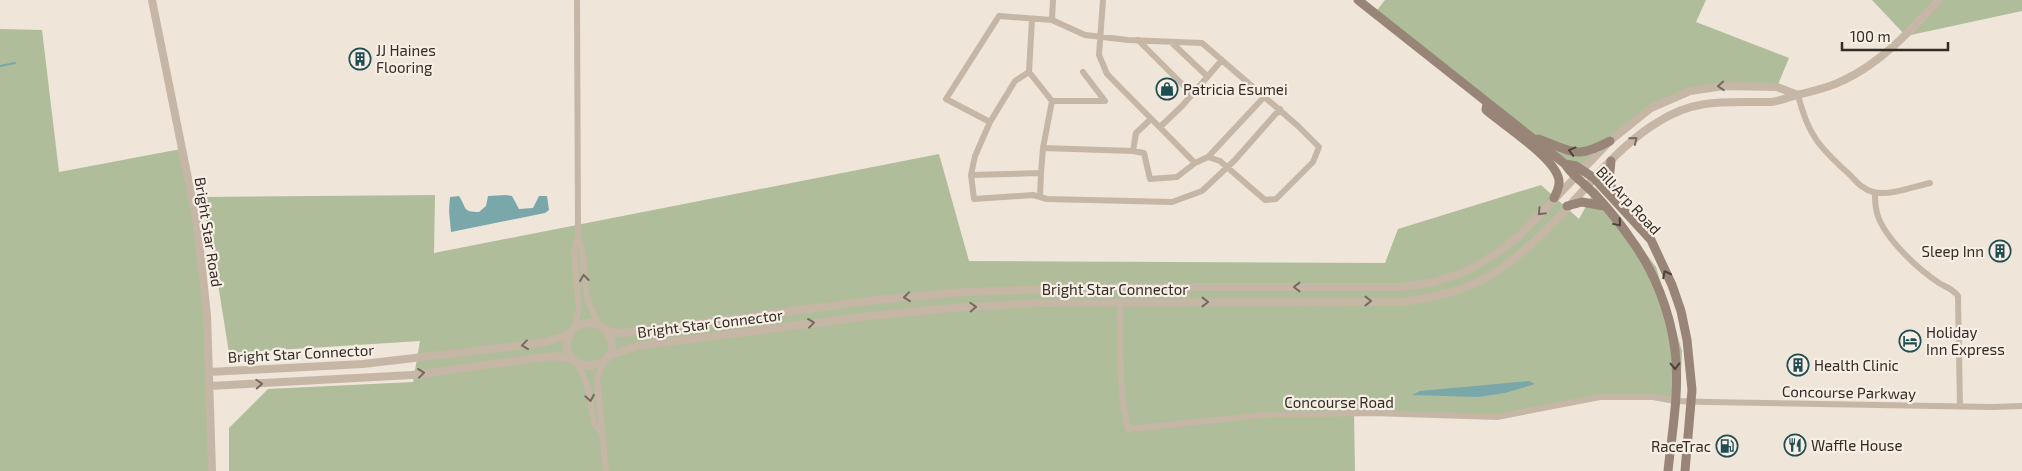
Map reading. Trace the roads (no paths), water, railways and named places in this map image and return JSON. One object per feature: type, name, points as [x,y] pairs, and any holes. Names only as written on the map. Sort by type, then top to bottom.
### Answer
[{"type":"main road","name":"Bill Arp Road","points":[[1358,0],[1565,164],[1575,177],[1587,186],[1631,238],[1658,285],[1669,320],[1675,351],[1675,401],[1668,471]]},
{"type":"main road","points":[[1487,103],[1486,110],[1550,161],[1557,173],[1559,183],[1554,198]]},
{"type":"main road","points":[[1532,137],[1578,154],[1592,151],[1610,141]]},
{"type":"main road","points":[[1611,161],[1609,180],[1623,209]]},
{"type":"main road","name":"Bill Arp Road","points":[[1565,164],[1576,166],[1594,178],[1651,240],[1672,285],[1681,311],[1687,340],[1692,390],[1685,471]]},
{"type":"main road","points":[[1568,206],[1582,202],[1604,206]]},
{"type":"street","name":"Bright Star Road","points":[[152,0],[180,150],[197,224],[207,315],[212,471]]},
{"type":"street","points":[[577,0],[578,238],[574,251],[579,310],[567,346],[589,392],[594,424],[601,432]]},
{"type":"street","points":[[1052,20],[1053,0]]},
{"type":"street","points":[[1104,0],[1099,55],[1107,74],[1195,163]]},
{"type":"street","name":"Bright Star Connector","points":[[606,358],[636,346],[920,310],[1041,303],[1404,302],[1433,297],[1483,279],[1510,262],[1530,246],[1594,178],[1637,136],[1659,121],[1695,106],[1725,101],[1774,102],[1813,92],[1845,80],[1876,60],[1906,36],[1939,0]]},
{"type":"street","points":[[990,122],[946,99],[999,16],[1052,20],[1085,35],[1202,43],[1265,96],[1319,147],[1313,162],[1276,199],[1265,200],[1220,161],[1208,157]]},
{"type":"street","points":[[1032,19],[1029,72],[1052,101],[1043,148],[1040,197]]},
{"type":"street","points":[[1138,40],[1192,94]]},
{"type":"street","points":[[1172,42],[1207,76]]},
{"type":"street","points":[[1160,127],[1222,60]]},
{"type":"street","points":[[1029,72],[1015,81],[990,122],[975,156],[971,175],[974,199],[1033,195],[1047,199],[1172,202],[1202,192],[1227,168],[1280,110]]},
{"type":"street","points":[[1052,101],[1106,101],[1083,72]]},
{"type":"street","name":"Bright Star Connector","points":[[602,327],[613,332],[634,332],[877,300],[964,292],[1130,287],[1403,287],[1430,283],[1476,266],[1520,235],[1610,141],[1651,108],[1690,91],[1724,86],[1776,87],[1798,95]]},
{"type":"street","points":[[1798,95],[1804,120],[1816,140],[1832,159],[1866,190],[1875,192],[1899,191],[1930,183]]},
{"type":"street","points":[[1043,148],[1144,153],[1150,180],[1177,177],[1195,163],[1208,157],[1265,96]]},
{"type":"street","points":[[1133,151],[1136,133],[1151,119]]},
{"type":"street","points":[[971,175],[1041,172]]},
{"type":"street","points":[[1875,192],[1876,210],[1893,243],[1939,283],[1955,291],[1958,296],[1960,407]]},
{"type":"street","points":[[578,238],[582,250],[588,298],[611,342],[597,379],[603,422],[601,432],[606,471]]},
{"type":"street","name":"Concourse Road","points":[[1120,303],[1122,386],[1128,429],[1263,415],[1372,413],[1498,417],[1600,397],[1653,397],[1675,401]]},
{"type":"street","points":[[572,331],[583,323],[602,327]]},
{"type":"street","name":"Bright Star Connector","points":[[209,372],[410,360],[542,343],[572,331]]},
{"type":"street","name":"Bright Star Connector","points":[[210,386],[364,379],[553,356],[575,361]]},
{"type":"street","points":[[575,361],[591,367],[606,358]]},
{"type":"street","name":"Concourse Parkway","points":[[1675,401],[1960,407],[2022,406]]},
{"type":"water","points":[[459,196],[467,210],[479,212],[486,206],[488,196],[512,196],[519,209],[533,208],[539,196],[547,196],[549,210],[545,213],[451,232],[450,197]]},
{"type":"water","points":[[1529,381],[1535,384],[1505,393],[1478,397],[1412,395],[1420,391]]},
{"type":"waterway","points":[[0,66],[15,63]]},
{"type":"place","name":"JJ Haines Flooring","points":[[360,59]]},
{"type":"place","name":"Patricia Esumei","points":[[1167,89]]},
{"type":"place","name":"Sleep Inn","points":[[2000,251]]},
{"type":"place","name":"Holiday Inn Express","points":[[1910,341]]},
{"type":"place","name":"Health Clinic","points":[[1798,365]]},
{"type":"place","name":"Waffle House","points":[[1795,445]]},
{"type":"place","name":"RaceTrac","points":[[1727,446]]}]
